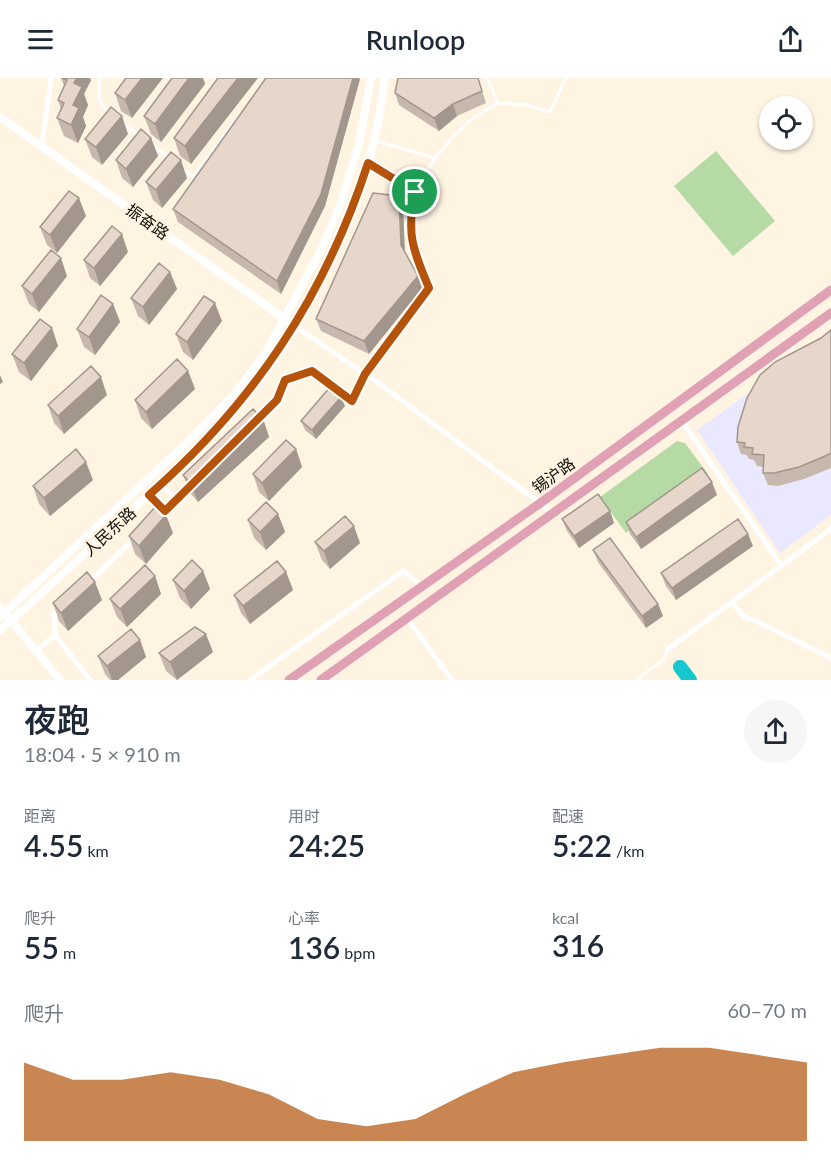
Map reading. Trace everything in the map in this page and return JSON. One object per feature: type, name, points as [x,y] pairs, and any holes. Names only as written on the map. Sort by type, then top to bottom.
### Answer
[{"type":"main road","name":"人民东路","points":[[2,612],[194,436],[235,393],[264,354],[321,250],[341,203],[358,144],[371,78]]},
{"type":"main road","name":"人民东路","points":[[0,630],[161,484],[242,400],[295,326],[333,256],[353,208],[374,140],[385,78]]},
{"type":"main road","name":"振奋路","points":[[0,117],[295,326]]},
{"type":"main road","name":"锡沪路","points":[[289,680],[539,504],[831,290]]},
{"type":"main road","name":"锡沪路","points":[[321,680],[831,313]]},
{"type":"main road","points":[[2,612],[60,680]]},
{"type":"street","points":[[42,145],[51,78]]},
{"type":"street","points":[[295,326],[365,374],[552,512]]},
{"type":"street","points":[[248,431],[277,400],[285,380],[312,371],[352,401],[365,374]]},
{"type":"street","points":[[682,421],[781,565]]},
{"type":"street","points":[[156,519],[200,477]]},
{"type":"street","points":[[161,484],[176,500]]},
{"type":"street","points":[[149,495],[165,511]]},
{"type":"street","points":[[668,649],[831,529]]},
{"type":"street","points":[[80,590],[139,535]]},
{"type":"street","points":[[250,680],[403,571],[423,587]]},
{"type":"street","points":[[732,602],[744,617],[831,658]]},
{"type":"street","points":[[63,606],[54,614],[55,635],[90,680]]},
{"type":"street","points":[[407,618],[452,680]]},
{"type":"street","points":[[36,651],[55,635]]},
{"type":"lane","points":[[99,78],[99,100],[104,108],[142,138]]},
{"type":"lane","points":[[487,78],[498,104]]},
{"type":"lane","points":[[365,374],[429,288],[413,252],[410,217],[415,192],[435,158],[450,139],[472,119],[498,104],[526,105],[550,112],[566,78]]},
{"type":"lane","points":[[151,144],[193,177],[247,105]]},
{"type":"lane","points":[[374,140],[435,158]]},
{"type":"lane","points":[[368,163],[415,192]]},
{"type":"lane","points":[[636,680],[663,660],[668,649]]},
{"type":"shaded area","points":[[831,334],[831,515],[780,553],[697,430]]},
{"type":"green space","points":[[716,151],[775,221],[733,256],[674,186]]},
{"type":"green space","points":[[677,441],[685,443],[708,474],[626,533],[600,497]]},
{"type":"building","points":[[62,78],[77,78],[74,83],[82,87],[73,105],[79,108],[71,125],[57,118],[64,103],[58,100],[67,80]]},
{"type":"building","points":[[126,78],[142,78],[125,100],[115,93]]},
{"type":"building","points":[[172,78],[189,78],[155,124],[144,116]]},
{"type":"building","points":[[218,78],[238,78],[185,146],[174,138]]},
{"type":"building","points":[[266,78],[353,78],[321,194],[277,281],[173,209]]},
{"type":"building","points":[[398,78],[478,78],[482,91],[453,104],[434,118],[395,93]]},
{"type":"building","points":[[111,107],[122,116],[96,147],[85,139]]},
{"type":"building","points":[[141,129],[151,138],[126,169],[116,160]]},
{"type":"building","points":[[171,152],[181,160],[156,190],[146,182]]},
{"type":"building","points":[[69,191],[79,198],[50,235],[40,227]]},
{"type":"building","points":[[373,193],[399,196],[401,245],[418,276],[364,341],[316,319]]},
{"type":"building","points":[[112,226],[122,234],[94,268],[84,260]]},
{"type":"building","points":[[51,250],[61,258],[32,294],[22,286]]},
{"type":"building","points":[[159,263],[170,272],[143,307],[131,298]]},
{"type":"building","points":[[101,295],[113,304],[89,337],[77,329]]},
{"type":"building","points":[[204,296],[215,303],[187,342],[176,334]]},
{"type":"building","points":[[40,319],[52,328],[24,363],[12,354]]},
{"type":"building","points":[[831,330],[831,453],[799,467],[774,473],[763,473],[764,455],[752,454],[753,448],[744,447],[745,443],[737,442],[738,427],[747,398],[760,375],[775,362],[821,338]]},
{"type":"building","points":[[177,359],[188,371],[146,412],[135,400]]},
{"type":"building","points":[[91,366],[101,377],[58,416],[48,405]]},
{"type":"building","points":[[330,387],[341,397],[312,430],[301,421]]},
{"type":"building","points":[[253,409],[263,419],[191,484],[183,475]]},
{"type":"building","points":[[286,440],[296,449],[262,483],[253,474]]},
{"type":"building","points":[[76,449],[86,462],[44,498],[33,486]]},
{"type":"building","points":[[702,468],[712,482],[636,537],[626,522]]},
{"type":"building","points":[[598,494],[610,511],[574,536],[562,519]]},
{"type":"building","points":[[266,502],[278,514],[260,532],[248,520]]},
{"type":"building","points":[[156,506],[166,515],[139,546],[129,536]]},
{"type":"building","points":[[345,516],[354,526],[324,551],[315,542]]},
{"type":"building","points":[[738,519],[748,534],[672,588],[661,573]]},
{"type":"building","points":[[610,538],[658,604],[642,616],[593,550]]},
{"type":"building","points":[[192,560],[203,571],[184,591],[173,580]]},
{"type":"building","points":[[277,561],[286,572],[243,606],[234,595]]},
{"type":"building","points":[[145,565],[155,576],[120,609],[110,599]]},
{"type":"building","points":[[87,572],[95,582],[61,613],[53,603]]},
{"type":"building","points":[[195,627],[206,634],[170,662],[159,653]]},
{"type":"building","points":[[131,629],[140,640],[107,666],[98,656]]},
{"type":"waterway","points":[[680,667],[690,680]]},
{"type":"route","points":[[368,163],[415,192],[410,217],[413,252],[429,288],[365,374],[352,401],[312,371],[285,380],[277,400],[165,511],[149,495],[205,441],[242,400],[272,361],[295,326],[333,256],[353,208],[368,163]]}]
